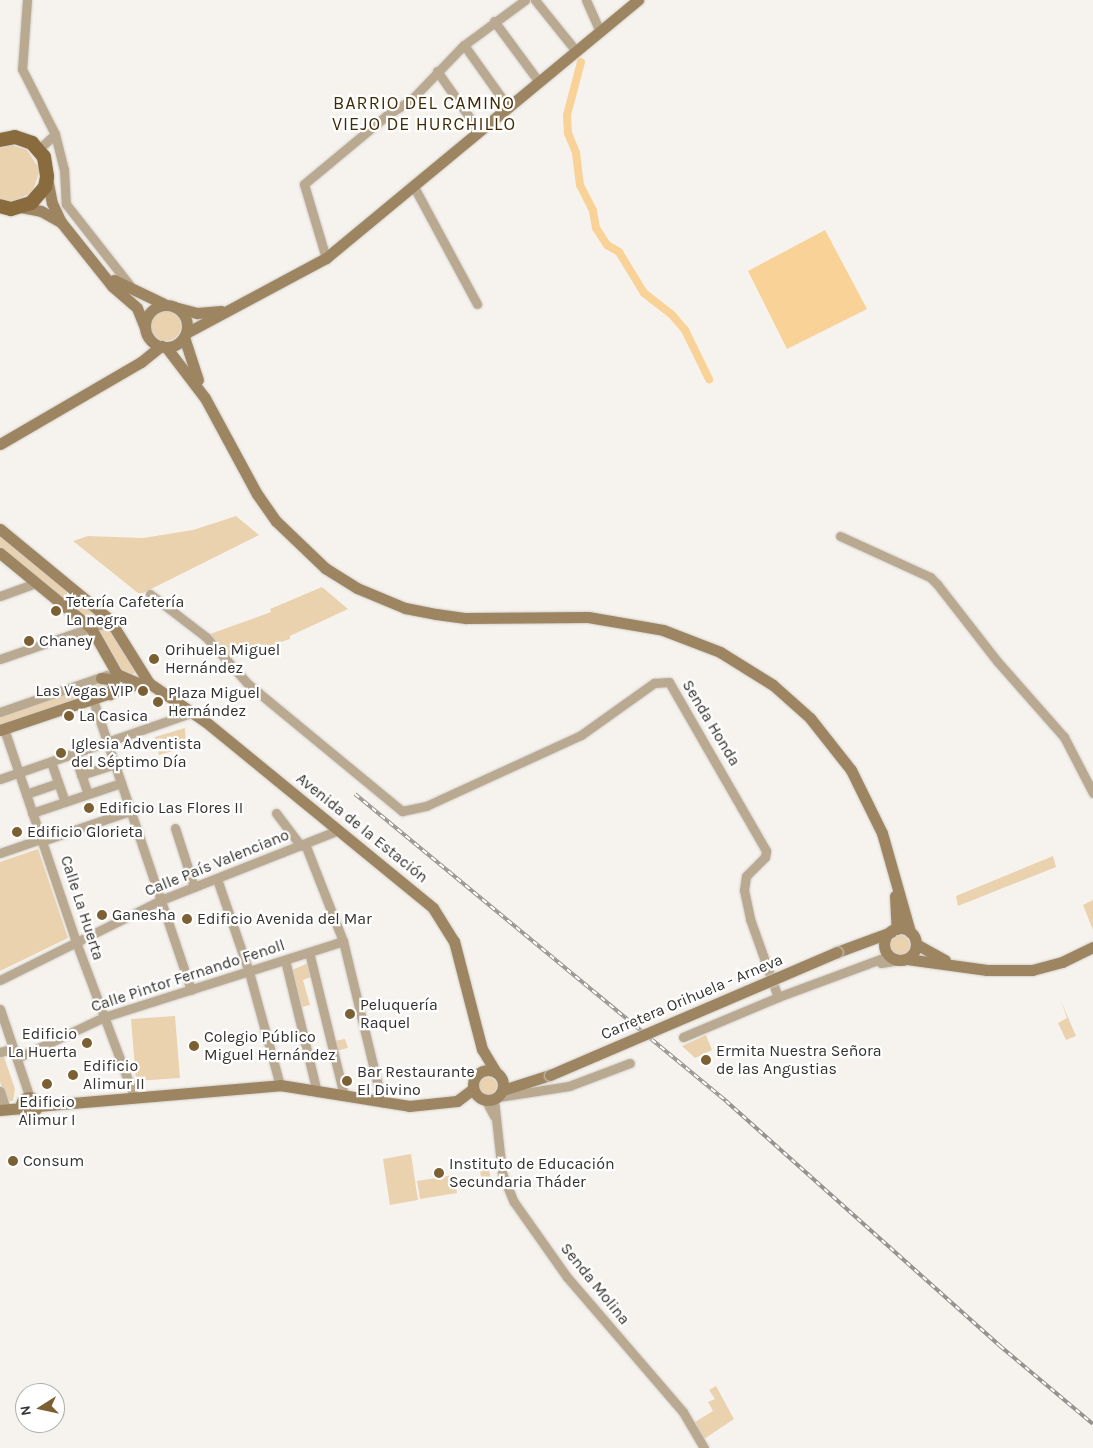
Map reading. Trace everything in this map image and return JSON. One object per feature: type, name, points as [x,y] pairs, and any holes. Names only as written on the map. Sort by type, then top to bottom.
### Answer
[{"type":"main road","points":[[0,444],[141,362],[164,346],[326,258],[638,0]]},
{"type":"main road","points":[[0,128],[39,149],[47,167],[52,203],[61,222],[112,286],[137,308],[146,331],[164,346],[205,398],[257,494],[276,521],[325,568],[357,588],[405,608],[443,615],[466,618],[588,617],[638,624],[699,643],[766,681],[810,718],[851,770],[882,833],[910,932],[916,944],[954,964]]},
{"type":"main road","points":[[0,140],[15,137]]},
{"type":"main road","points":[[21,207],[39,196],[47,177]]},
{"type":"main road","points":[[0,206],[21,207],[41,211],[61,222]]},
{"type":"main road","points":[[99,268],[136,293],[164,304],[197,314],[228,310]]},
{"type":"main road","points":[[141,362],[146,331],[152,310],[164,304]]},
{"type":"main road","points":[[176,307],[185,315],[185,335],[205,398]]},
{"type":"main road","points":[[0,529],[112,624],[138,669],[138,682]]},
{"type":"main road","points":[[0,553],[91,628],[114,669],[138,682]]},
{"type":"main road","points":[[101,678],[109,679],[114,683],[110,694]]},
{"type":"main road","points":[[2,729],[93,700],[138,682]]},
{"type":"main road","name":"Avenida de la Estación","points":[[138,682],[193,712],[433,908],[446,924],[454,941],[482,1049],[481,1072]]},
{"type":"main road","points":[[887,951],[886,938],[894,930],[894,879]]},
{"type":"main road","points":[[894,930],[910,932]]},
{"type":"main road","name":"Carretera Orihuela - Arneva","points":[[3,1110],[22,1108],[28,1113],[34,1102],[280,1085],[409,1106],[492,1097],[550,1076],[837,952],[894,930]]},
{"type":"main road","points":[[860,943],[887,951],[904,960],[954,964],[987,970],[1032,970],[1062,962],[1093,947]]},
{"type":"main road","points":[[904,960],[914,953],[916,944]]},
{"type":"main road","name":"Avenida de la Estación","points":[[482,1049],[498,1074],[492,1097]]},
{"type":"main road","points":[[456,1101],[473,1089],[474,1079],[481,1072]]},
{"type":"main road","name":"Carretera Orihuela - Arneva","points":[[481,1072],[498,1074],[517,1080],[536,1080]]},
{"type":"main road","points":[[473,1089],[492,1097]]},
{"type":"street","points":[[27,0],[22,69],[55,134],[64,169],[66,204],[136,293]]},
{"type":"street","points":[[326,258],[304,184],[388,115],[411,100],[464,45],[494,21],[525,0]]},
{"type":"street","points":[[535,0],[576,51]]},
{"type":"street","points":[[586,0],[600,31]]},
{"type":"street","points":[[494,21],[539,82]]},
{"type":"street","points":[[464,45],[508,107]]},
{"type":"street","points":[[437,71],[479,131]]},
{"type":"street","points":[[39,149],[55,134]]},
{"type":"street","points":[[413,185],[477,304]]},
{"type":"street","points":[[840,536],[930,577],[937,584],[997,661],[1064,737],[1093,793]]},
{"type":"street","points":[[0,596],[36,584]]},
{"type":"street","name":"Senda Honda","points":[[150,594],[206,637],[248,684],[402,811],[426,806],[581,735],[654,683],[669,682],[766,851],[765,857],[746,876],[744,890],[750,919],[778,997]]},
{"type":"street","points":[[0,659],[91,628],[112,624]]},
{"type":"street","points":[[0,712],[101,678],[114,669]]},
{"type":"street","points":[[93,700],[191,990]]},
{"type":"street","points":[[0,779],[193,712]]},
{"type":"street","name":"Calle La Huerta","points":[[2,729],[41,840],[46,847],[76,942],[134,1096]]},
{"type":"street","points":[[74,754],[88,794]]},
{"type":"street","points":[[51,762],[65,802]]},
{"type":"street","points":[[81,775],[115,764]]},
{"type":"street","points":[[26,794],[58,783]]},
{"type":"street","points":[[32,813],[121,783]]},
{"type":"street","points":[[0,853],[130,811]]},
{"type":"street","points":[[276,813],[303,845],[343,941],[382,1102]]},
{"type":"street","points":[[175,828],[194,887]]},
{"type":"street","name":"Calle País Valenciano","points":[[0,980],[161,900],[339,830]]},
{"type":"street","points":[[216,879],[249,972],[280,1085]]},
{"type":"street","name":"Calle Pintor Fernando Fenoll","points":[[17,1058],[104,1017],[343,941]]},
{"type":"street","points":[[861,967],[887,951]]},
{"type":"street","points":[[309,952],[344,1096]]},
{"type":"street","points":[[285,960],[317,1092]]},
{"type":"street","points":[[684,1037],[778,997],[861,967],[904,960]]},
{"type":"street","points":[[0,1009],[34,1102]]},
{"type":"street","points":[[492,1097],[578,1083],[630,1063]]},
{"type":"street","points":[[0,1091],[3,1110]]},
{"type":"street","name":"Senda Molina","points":[[492,1097],[497,1122],[502,1173],[528,1223],[567,1277],[683,1412],[704,1448]]},
{"type":"shaded area","points":[[12,145],[27,150],[40,170],[32,193],[11,202],[0,199],[0,148]]},
{"type":"shaded area","points":[[825,230],[867,309],[787,349],[748,271]]},
{"type":"shaded area","points":[[166,311],[177,315],[181,326],[177,337],[166,341],[155,337],[151,326],[155,315]]},
{"type":"shaded area","points":[[236,516],[259,535],[143,593],[138,593],[73,541],[88,536],[143,538],[193,530]]},
{"type":"shaded area","points":[[0,535],[102,618],[100,620],[140,669],[126,679],[110,652],[0,550]]},
{"type":"shaded area","points":[[322,587],[348,609],[290,636],[290,639],[225,660],[199,638],[271,612],[270,609]]},
{"type":"shaded area","points":[[105,682],[111,689],[0,727],[0,716]]},
{"type":"shaded area","points":[[185,728],[186,747],[159,755],[155,737]]},
{"type":"shaded area","points":[[38,849],[68,938],[0,971],[0,862]]},
{"type":"shaded area","points":[[1053,856],[1056,867],[958,906],[956,896]]},
{"type":"shaded area","points":[[1093,900],[1093,930],[1083,905]]},
{"type":"shaded area","points":[[900,935],[907,938],[910,945],[907,952],[900,955],[893,952],[890,945],[893,938]]},
{"type":"shaded area","points":[[308,963],[311,977],[303,980],[310,1005],[302,1007],[292,970]]},
{"type":"shaded area","points":[[1061,1001],[1076,1036],[1066,1040],[1058,1023],[1067,1018]]},
{"type":"shaded area","points":[[175,1016],[180,1078],[136,1081],[131,1019]]},
{"type":"shaded area","points":[[706,1035],[712,1050],[695,1058],[682,1046]]},
{"type":"shaded area","points":[[345,1039],[348,1048],[336,1051],[334,1041]]},
{"type":"shaded area","points":[[3,1054],[15,1089],[13,1101],[6,1101],[0,1082],[0,1055]]},
{"type":"shaded area","points":[[488,1077],[494,1080],[497,1086],[494,1092],[488,1095],[482,1092],[479,1086],[482,1080]]},
{"type":"shaded area","points":[[411,1154],[418,1200],[390,1205],[383,1159]]},
{"type":"shaded area","points":[[488,1162],[491,1181],[482,1183],[479,1164]]},
{"type":"shaded area","points":[[454,1175],[457,1193],[420,1199],[417,1181]]},
{"type":"shaded area","points":[[716,1386],[734,1419],[704,1439],[695,1422],[713,1411],[708,1402],[715,1399],[709,1390]]},
{"type":"waterway","points":[[581,62],[567,115],[568,133],[576,153],[580,185],[593,211],[596,228],[607,245],[619,252],[644,293],[672,315],[685,330],[709,379]]},
{"type":"railway","points":[[355,794],[726,1101],[1000,1346],[1093,1424]]},
{"type":"place","name":"Tetería Cafetería La negra","points":[[56,611]]},
{"type":"place","name":"Chaney","points":[[29,641]]},
{"type":"place","name":"Orihuela Miguel Hernández","points":[[154,659]]},
{"type":"place","name":"Las Vegas VIP","points":[[143,691]]},
{"type":"place","name":"Plaza Miguel Hernández","points":[[158,702]]},
{"type":"place","name":"La Casica","points":[[69,716]]},
{"type":"place","name":"Iglesia Adventista del Séptimo Día","points":[[61,753]]},
{"type":"place","name":"Edificio Las Flores II","points":[[89,808]]},
{"type":"place","name":"Edificio Glorieta","points":[[17,832]]},
{"type":"place","name":"Ganesha","points":[[102,915]]},
{"type":"place","name":"Edificio Avenida del Mar","points":[[187,919]]},
{"type":"place","name":"Peluquería Raquel","points":[[350,1014]]},
{"type":"place","name":"Edificio La Huerta","points":[[87,1043]]},
{"type":"place","name":"Colegio Público Miguel Hernández","points":[[194,1046]]},
{"type":"place","name":"Ermita Nuestra Señora de las Angustias","points":[[706,1060]]},
{"type":"place","name":"Edificio Alimur II","points":[[73,1075]]},
{"type":"place","name":"Bar Restaurante El Divino","points":[[347,1081]]},
{"type":"place","name":"Edificio Alimur I","points":[[47,1084]]},
{"type":"place","name":"Consum","points":[[13,1161]]},
{"type":"place","name":"Instituto de Educación Secundaria Tháder","points":[[439,1173]]},
{"type":"district","name":"BARRIO DEL CAMINO VIEJO DE HURCHILLO","points":[[424,114]]}]
